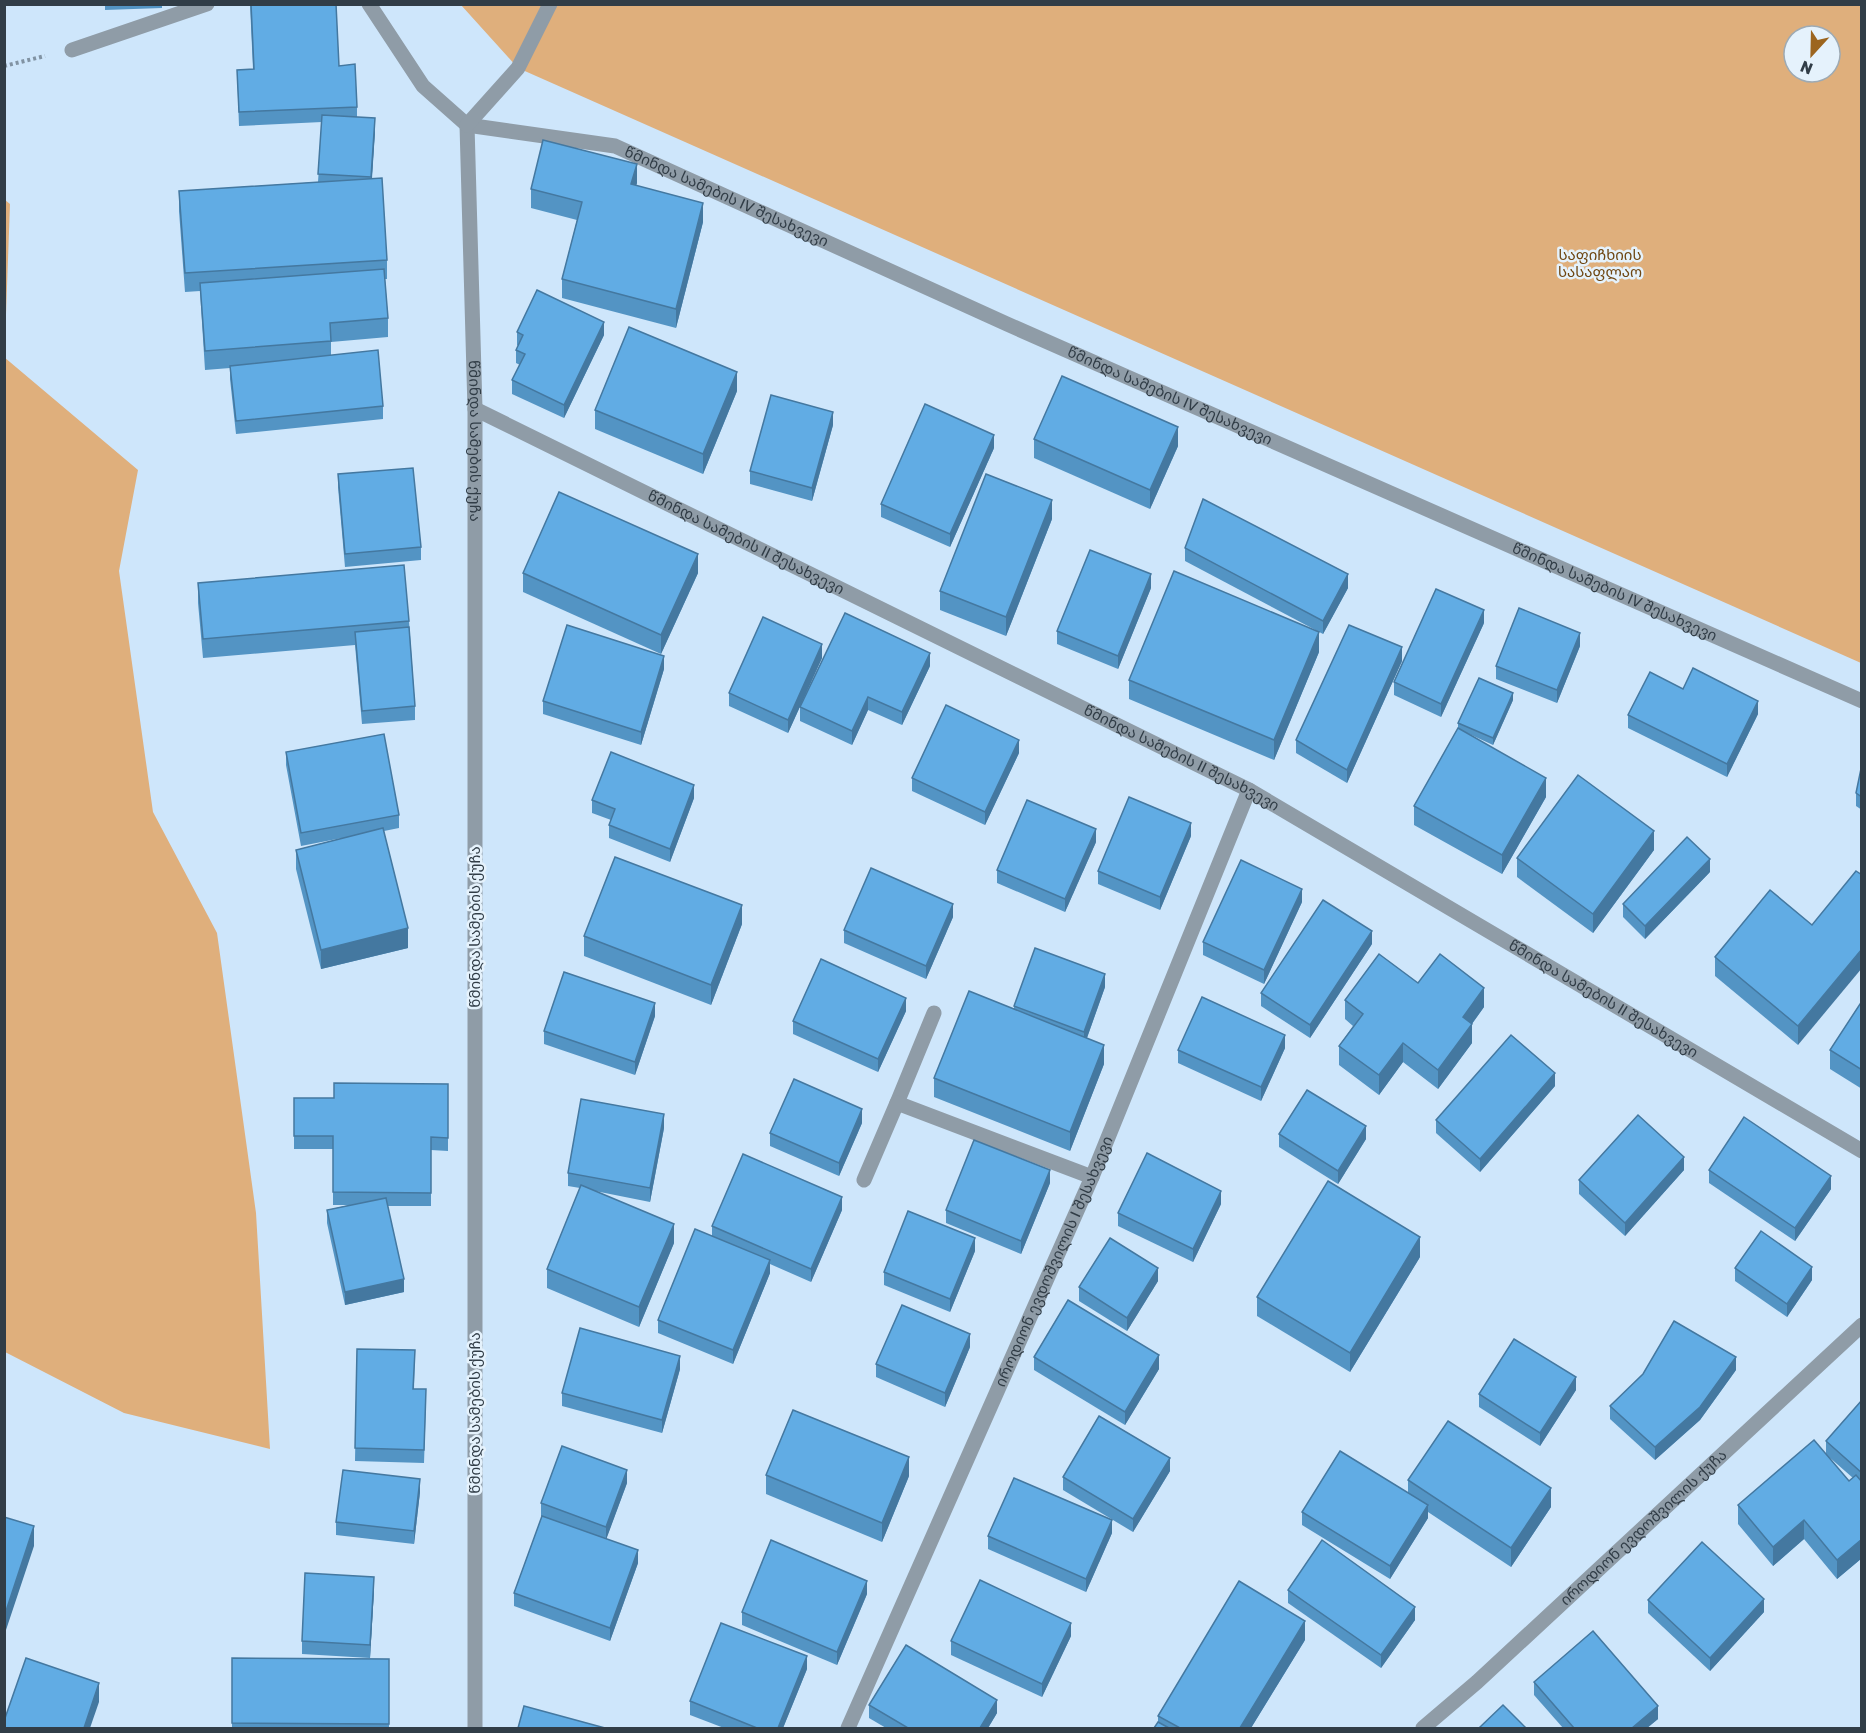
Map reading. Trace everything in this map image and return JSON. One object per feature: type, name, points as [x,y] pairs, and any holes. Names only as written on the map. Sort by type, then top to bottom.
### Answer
[{"type":"street","points":[[72,50],[207,4]]},
{"type":"street","points":[[369,4],[423,86],[467,125],[518,68],[550,4]]},
{"type":"street","name":"წმინდა სამების ქუჩა","points":[[467,125],[475,409],[475,1728]]},
{"type":"street","name":"წმინდა სამების IV შესახვევი","points":[[467,125],[615,146],[1007,324],[1862,701]]},
{"type":"street","name":"წმინდა სამების II შესახვევი","points":[[475,409],[1249,790],[1862,1151]]},
{"type":"street","name":"იროდიონ ევდოშვილის I შესახვევი","points":[[848,1728],[1092,1177],[1249,790]]},
{"type":"street","points":[[864,1180],[934,1013]]},
{"type":"street","points":[[897,1102],[1092,1177]]},
{"type":"street","name":"იროდიონ ევდოშვილის ქუჩა","points":[[1423,1728],[1477,1682],[1862,1325]]},
{"type":"path","points":[[4,66],[72,50]]},
{"type":"green space","name":"საფიჩხიის სასაფლაო","points":[[461,5],[1861,5],[1861,663],[518,68]]},
{"type":"green space","points":[[5,200],[10,204],[5,342]]},
{"type":"green space","points":[[4,357],[138,470],[119,571],[153,812],[217,933],[256,1213],[270,1449],[124,1413],[5,1352]]},
{"type":"building","points":[[251,4],[336,4],[339,66],[355,64],[357,107],[239,112],[237,70],[254,69]]},
{"type":"building","points":[[322,115],[375,118],[371,177],[318,174]]},
{"type":"building","points":[[543,140],[637,164],[631,184],[703,203],[676,309],[562,279],[582,202],[531,189]]},
{"type":"building","points":[[382,178],[387,260],[185,273],[179,191]]},
{"type":"building","points":[[384,269],[388,318],[330,323],[331,341],[205,351],[200,283]]},
{"type":"building","points":[[537,290],[604,322],[564,405],[512,380],[525,354],[516,350],[523,335],[517,332]]},
{"type":"building","points":[[629,327],[737,372],[703,454],[595,410]]},
{"type":"building","points":[[378,350],[383,406],[236,421],[230,366]]},
{"type":"building","points":[[1062,376],[1178,427],[1150,490],[1034,439]]},
{"type":"building","points":[[771,395],[833,412],[812,488],[750,471]]},
{"type":"building","points":[[925,404],[994,435],[950,534],[881,504]]},
{"type":"building","points":[[413,468],[421,547],[345,554],[338,474]]},
{"type":"building","points":[[986,474],[1052,500],[1006,617],[940,591]]},
{"type":"building","points":[[559,492],[698,554],[661,635],[523,573]]},
{"type":"building","points":[[1203,499],[1348,574],[1323,621],[1185,548]]},
{"type":"building","points":[[1090,550],[1151,574],[1118,656],[1057,631]]},
{"type":"building","points":[[404,565],[409,621],[203,639],[198,583]]},
{"type":"building","points":[[1174,571],[1319,632],[1274,740],[1129,680]]},
{"type":"building","points":[[1436,589],[1484,610],[1441,704],[1394,682]]},
{"type":"building","points":[[1519,608],[1580,633],[1557,690],[1496,666]]},
{"type":"building","points":[[845,613],[930,653],[902,712],[868,697],[852,731],[800,707]]},
{"type":"building","points":[[763,617],[822,644],[788,720],[729,693]]},
{"type":"building","points":[[567,625],[664,656],[641,732],[543,701]]},
{"type":"building","points":[[1349,625],[1402,647],[1347,770],[1296,740]]},
{"type":"building","points":[[409,627],[415,706],[362,711],[355,632]]},
{"type":"building","points":[[1693,668],[1758,701],[1727,764],[1628,715],[1650,672],[1683,689]]},
{"type":"building","points":[[1479,678],[1513,693],[1493,738],[1458,723]]},
{"type":"building","points":[[946,705],[1019,740],[985,812],[912,778]]},
{"type":"building","points":[[1458,728],[1546,778],[1502,855],[1414,806]]},
{"type":"building","points":[[384,734],[399,815],[301,833],[286,752]]},
{"type":"building","points":[[611,752],[694,785],[670,849],[609,825],[615,809],[592,800]]},
{"type":"building","points":[[1862,764],[1862,797],[1856,793]]},
{"type":"building","points":[[1578,775],[1654,831],[1593,914],[1517,858]]},
{"type":"building","points":[[1129,797],[1191,823],[1160,897],[1098,871]]},
{"type":"building","points":[[1027,800],[1096,829],[1065,899],[997,870]]},
{"type":"building","points":[[383,828],[408,928],[321,950],[296,850]]},
{"type":"building","points":[[1687,837],[1710,859],[1645,926],[1623,904]]},
{"type":"building","points":[[615,857],[742,905],[711,985],[584,936]]},
{"type":"building","points":[[1241,860],[1302,889],[1264,970],[1203,942]]},
{"type":"building","points":[[871,868],[953,904],[926,966],[844,930]]},
{"type":"building","points":[[1856,871],[1862,875],[1862,949],[1798,1026],[1715,957],[1770,890],[1812,925]]},
{"type":"building","points":[[1323,900],[1372,931],[1310,1025],[1261,993]]},
{"type":"building","points":[[1035,948],[1105,974],[1084,1032],[1014,1006]]},
{"type":"building","points":[[1379,954],[1418,983],[1440,954],[1484,988],[1463,1017],[1472,1024],[1438,1070],[1403,1043],[1379,1075],[1339,1046],[1363,1014],[1345,1000]]},
{"type":"building","points":[[821,959],[906,998],[878,1059],[793,1021]]},
{"type":"building","points":[[564,972],[655,1003],[635,1062],[544,1031]]},
{"type":"building","points":[[969,991],[1104,1045],[1070,1132],[934,1078]]},
{"type":"building","points":[[1202,997],[1285,1035],[1261,1087],[1178,1050]]},
{"type":"building","points":[[1862,1001],[1862,1070],[1830,1050]]},
{"type":"building","points":[[1511,1035],[1555,1073],[1480,1159],[1436,1120]]},
{"type":"building","points":[[794,1079],[862,1109],[839,1163],[770,1133]]},
{"type":"building","points":[[334,1083],[448,1084],[448,1138],[431,1137],[431,1193],[333,1192],[333,1136],[294,1136],[294,1098],[334,1098]]},
{"type":"building","points":[[1307,1090],[1366,1126],[1338,1171],[1279,1134]]},
{"type":"building","points":[[581,1099],[664,1114],[650,1188],[568,1173]]},
{"type":"building","points":[[1638,1115],[1684,1157],[1625,1223],[1579,1180]]},
{"type":"building","points":[[1744,1117],[1831,1176],[1795,1228],[1709,1170]]},
{"type":"building","points":[[974,1140],[1050,1170],[1021,1241],[946,1210]]},
{"type":"building","points":[[1147,1153],[1221,1191],[1193,1249],[1118,1213]]},
{"type":"building","points":[[743,1154],[842,1197],[811,1269],[712,1226]]},
{"type":"building","points":[[1328,1181],[1420,1237],[1350,1353],[1257,1297]]},
{"type":"building","points":[[581,1185],[674,1224],[639,1307],[547,1269]]},
{"type":"building","points":[[386,1198],[404,1279],[345,1292],[327,1210]]},
{"type":"building","points":[[908,1211],[975,1238],[950,1299],[884,1272]]},
{"type":"building","points":[[695,1229],[770,1260],[733,1350],[658,1320]]},
{"type":"building","points":[[1761,1231],[1812,1267],[1787,1304],[1735,1268]]},
{"type":"building","points":[[1110,1238],[1158,1268],[1127,1318],[1079,1287]]},
{"type":"building","points":[[1068,1300],[1159,1355],[1125,1412],[1034,1357]]},
{"type":"building","points":[[902,1305],[970,1334],[945,1393],[876,1364]]},
{"type":"building","points":[[1674,1321],[1736,1357],[1700,1407],[1655,1447],[1610,1406],[1643,1374]]},
{"type":"building","points":[[580,1328],[680,1356],[662,1420],[562,1393]]},
{"type":"building","points":[[1514,1339],[1576,1377],[1540,1433],[1479,1394]]},
{"type":"building","points":[[357,1349],[415,1350],[413,1389],[426,1389],[424,1450],[355,1448]]},
{"type":"building","points":[[1862,1400],[1862,1473],[1826,1441]]},
{"type":"building","points":[[793,1410],[909,1457],[882,1523],[766,1475]]},
{"type":"building","points":[[1099,1416],[1170,1458],[1133,1519],[1063,1477]]},
{"type":"building","points":[[1448,1421],[1551,1488],[1511,1548],[1408,1480]]},
{"type":"building","points":[[1814,1440],[1849,1481],[1856,1475],[1862,1482],[1862,1539],[1837,1560],[1804,1520],[1773,1547],[1738,1505]]},
{"type":"building","points":[[562,1446],[627,1470],[606,1527],[541,1503]]},
{"type":"building","points":[[1340,1451],[1428,1505],[1390,1566],[1302,1512]]},
{"type":"building","points":[[343,1470],[420,1479],[414,1531],[336,1522]]},
{"type":"building","points":[[1014,1478],[1112,1520],[1086,1579],[988,1536]]},
{"type":"building","points":[[542,1516],[638,1550],[610,1628],[514,1593]]},
{"type":"building","points":[[4,1517],[34,1526],[4,1617]]},
{"type":"building","points":[[771,1540],[867,1581],[837,1652],[742,1612]]},
{"type":"building","points":[[1322,1540],[1415,1607],[1381,1655],[1288,1590]]},
{"type":"building","points":[[1702,1542],[1764,1599],[1710,1658],[1648,1600]]},
{"type":"building","points":[[305,1573],[374,1577],[370,1645],[302,1641]]},
{"type":"building","points":[[980,1580],[1071,1623],[1042,1684],[951,1641]]},
{"type":"building","points":[[1239,1581],[1305,1621],[1240,1728],[1180,1728],[1158,1716]]},
{"type":"building","points":[[721,1623],[807,1656],[778,1728],[757,1728],[690,1701]]},
{"type":"building","points":[[1593,1631],[1658,1706],[1632,1728],[1574,1728],[1534,1682]]},
{"type":"building","points":[[906,1645],[997,1700],[980,1728],[908,1728],[869,1705]]},
{"type":"building","points":[[26,1658],[99,1683],[84,1728],[4,1728],[4,1721]]},
{"type":"building","points":[[232,1658],[389,1659],[389,1724],[232,1723]]},
{"type":"building","points":[[1503,1705],[1526,1728],[1479,1728]]},
{"type":"building","points":[[524,1706],[605,1728],[518,1728]]},
{"type":"building","points":[[1158,1722],[1169,1728],[1154,1728]]}]
